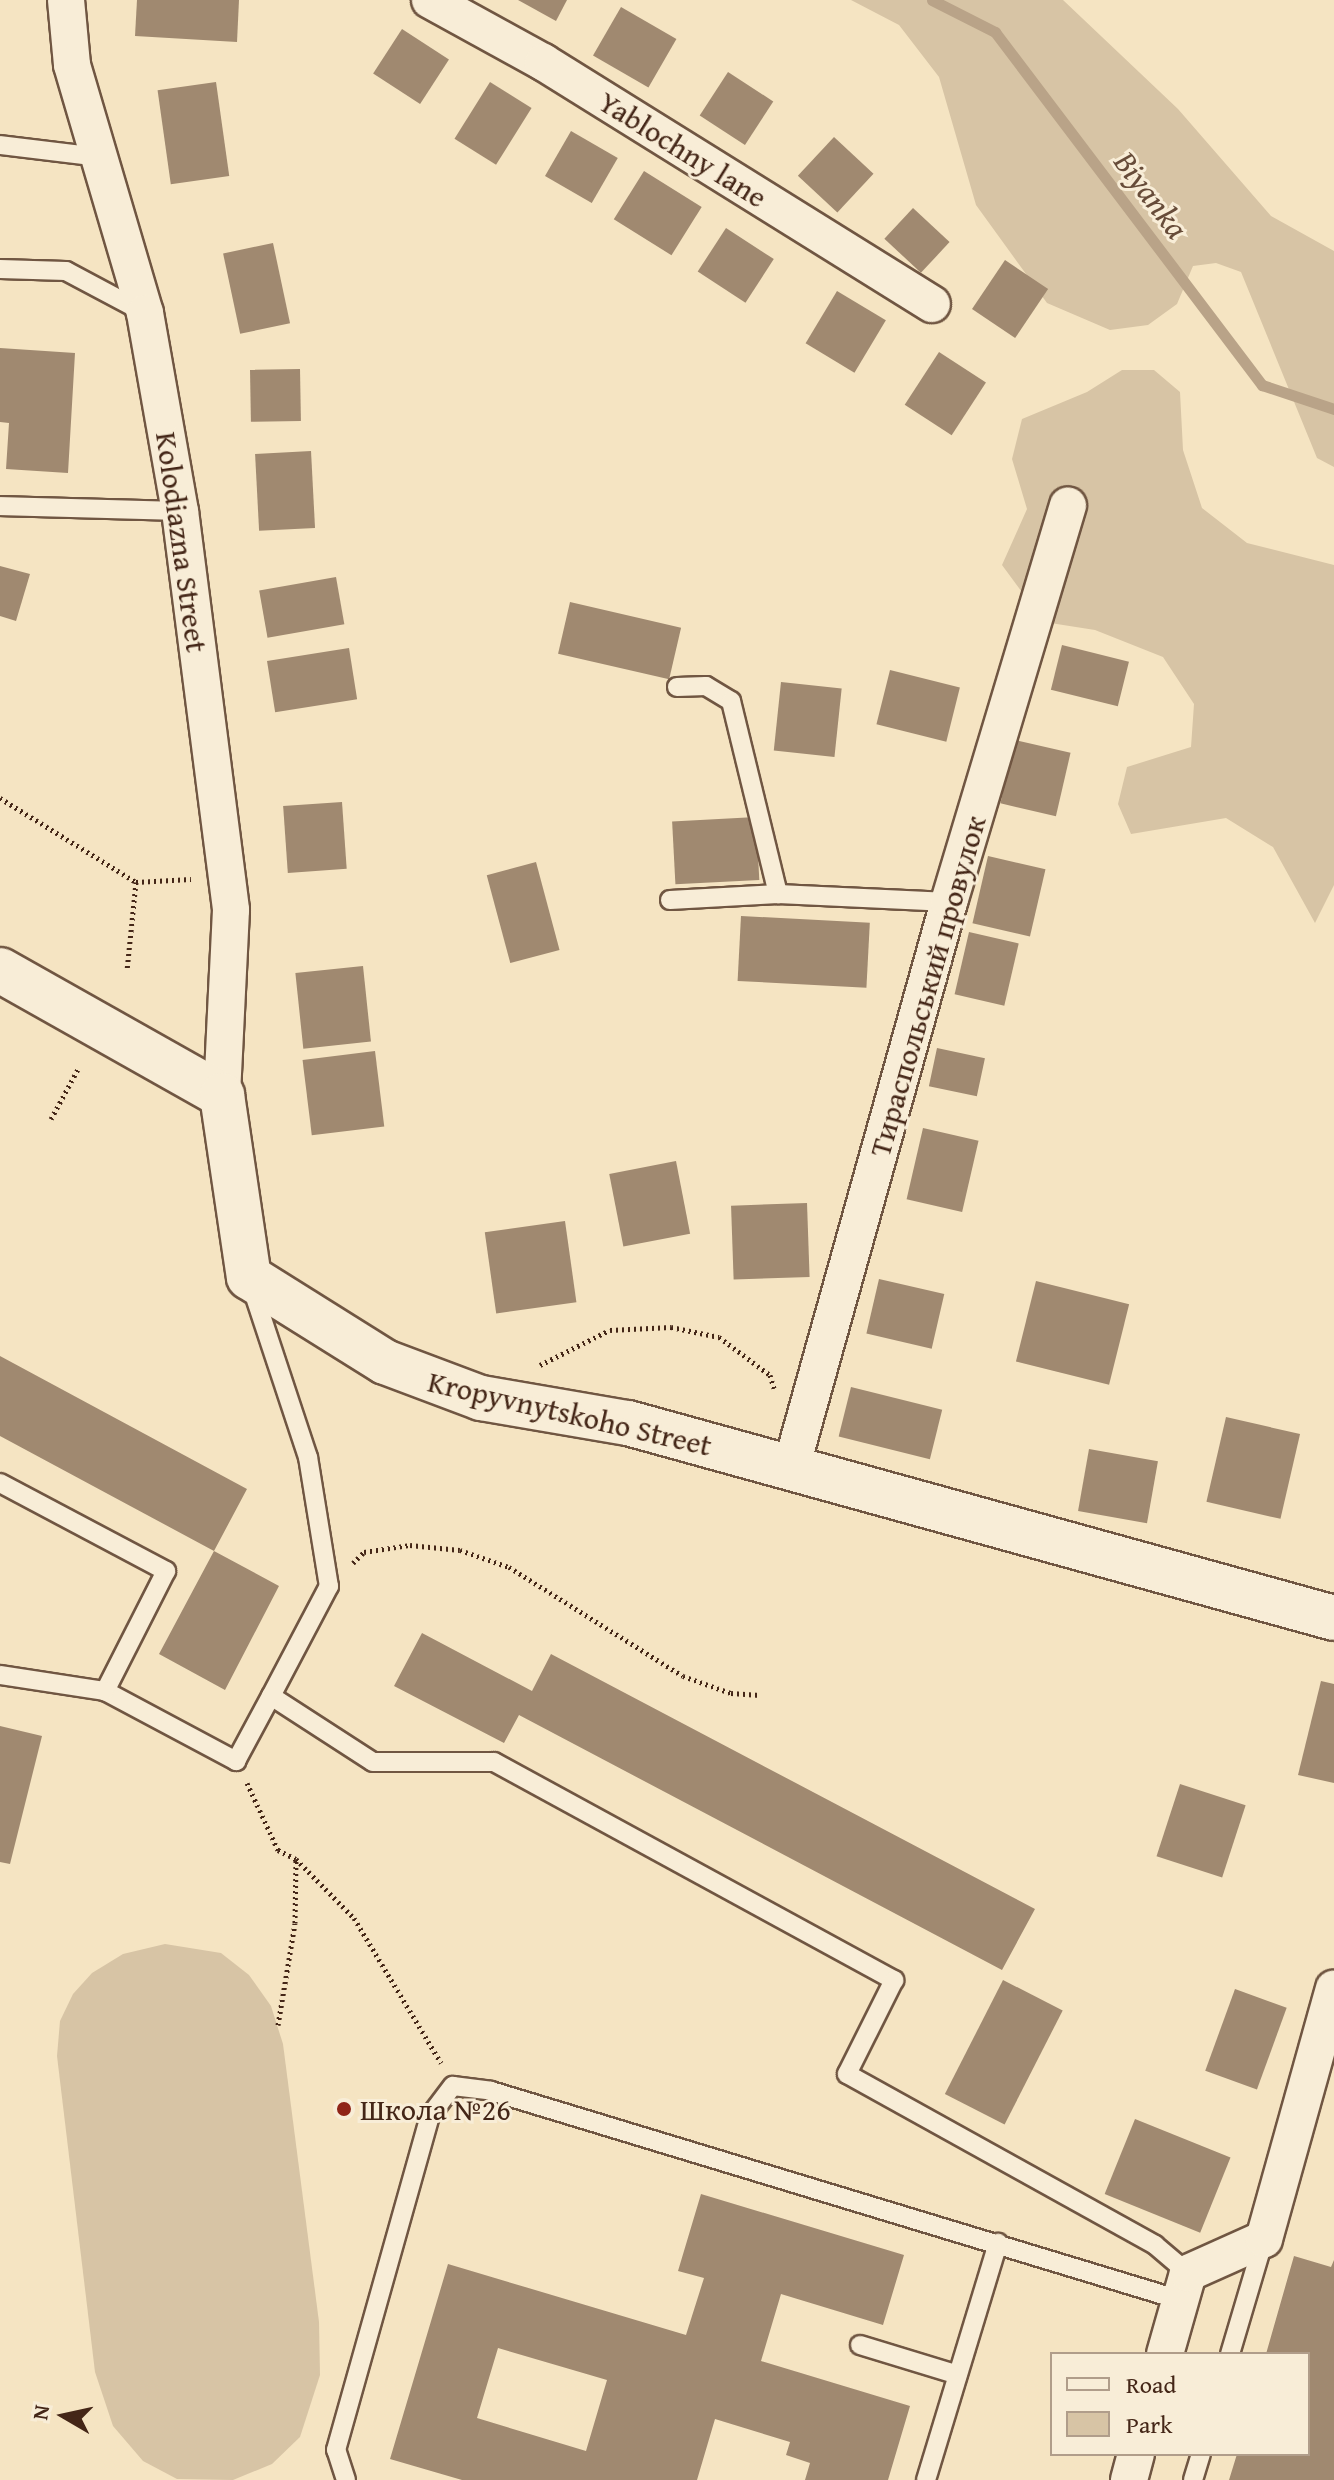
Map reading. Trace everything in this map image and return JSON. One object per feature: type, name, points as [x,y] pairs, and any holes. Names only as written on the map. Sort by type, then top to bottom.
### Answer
[{"type":"main road","points":[[0,970],[222,1095],[249,1277]]},
{"type":"main road","name":"Kropyvnytskoho Street","points":[[249,1277],[385,1362],[481,1398],[628,1423],[1334,1618]]},
{"type":"street","name":"Kolodiazna Street","points":[[66,0],[72,65],[145,313],[180,511],[231,910],[222,1095]]},
{"type":"street","name":"Yablochny lane","points":[[430,0],[543,62],[932,304]]},
{"type":"street","name":"Тираспольський провулок","points":[[791,1468],[949,902],[1068,505]]},
{"type":"street","points":[[1166,2352],[1184,2286],[1264,2239],[1322,2083],[1334,1989]]},
{"type":"street","points":[[1129,2480],[1135,2456]]},
{"type":"lane","points":[[0,145],[99,157]]},
{"type":"lane","points":[[0,269],[66,271],[145,313]]},
{"type":"lane","points":[[0,506],[180,511]]},
{"type":"lane","points":[[677,687],[706,686],[731,701],[778,894]]},
{"type":"lane","points":[[670,900],[778,894],[949,902]]},
{"type":"lane","points":[[0,1675],[105,1691],[236,1761],[329,1586],[308,1457],[249,1277]]},
{"type":"lane","points":[[0,1483],[166,1571],[105,1691]]},
{"type":"lane","points":[[271,1696],[373,1762],[494,1762],[894,1980],[847,2074],[1155,2245],[1184,2286]]},
{"type":"lane","points":[[346,2480],[336,2450],[430,2116],[453,2086],[491,2091],[998,2243],[1184,2286]]},
{"type":"lane","points":[[1231,2352],[1264,2239]]},
{"type":"lane","points":[[926,2480],[998,2243]]},
{"type":"lane","points":[[860,2345],[958,2375]]},
{"type":"lane","points":[[1193,2480],[1200,2456]]},
{"type":"path","points":[[0,798],[136,882],[226,876]]},
{"type":"path","points":[[127,970],[136,882]]},
{"type":"path","points":[[51,1119],[78,1069]]},
{"type":"path","points":[[481,1398],[500,1392],[543,1363],[610,1330],[671,1327],[719,1337],[770,1375],[774,1390]]},
{"type":"path","points":[[329,1586],[364,1552],[410,1545],[460,1550],[509,1567],[683,1676],[731,1693],[760,1695]]},
{"type":"path","points":[[236,1761],[278,1850],[296,1859],[354,1918],[453,2086]]},
{"type":"path","points":[[278,2025],[295,1923],[296,1859]]},
{"type":"green space","points":[[851,0],[1063,0],[1178,109],[1271,216],[1334,251],[1334,467],[1317,458],[1241,272],[1216,263],[1193,266],[1177,304],[1148,325],[1110,330],[1047,303],[976,205],[939,77],[899,25]]},
{"type":"green space","points":[[1122,370],[1154,370],[1180,392],[1183,450],[1202,508],[1247,543],[1334,565],[1334,885],[1315,923],[1273,847],[1226,818],[1131,834],[1118,804],[1127,767],[1191,747],[1194,704],[1163,657],[1095,630],[1044,622],[1002,565],[1027,509],[1012,459],[1022,419],[1087,392]]},
{"type":"green space","points":[[165,1944],[221,1953],[249,1975],[271,2006],[283,2044],[319,2322],[320,2375],[300,2437],[272,2464],[233,2480],[177,2479],[143,2461],[113,2426],[95,2372],[57,2056],[60,2021],[73,1994],[92,1973],[123,1954]]},
{"type":"building","points":[[137,0],[239,0],[237,42],[135,36]]},
{"type":"building","points":[[518,0],[567,0],[556,21]]},
{"type":"building","points":[[621,7],[676,39],[648,87],[593,55]]},
{"type":"building","points":[[402,29],[449,59],[420,104],[373,73]]},
{"type":"building","points":[[728,72],[773,101],[745,145],[700,116]]},
{"type":"building","points":[[216,82],[229,176],[171,184],[158,90]]},
{"type":"building","points":[[490,82],[532,108],[496,165],[454,139]]},
{"type":"building","points":[[571,131],[618,158],[592,203],[545,176]]},
{"type":"building","points":[[834,137],[873,174],[837,213],[798,176]]},
{"type":"building","points":[[644,171],[702,207],[671,255],[614,219]]},
{"type":"building","points":[[913,208],[950,242],[921,273],[884,239]]},
{"type":"building","points":[[726,228],[774,259],[745,303],[698,272]]},
{"type":"building","points":[[273,243],[290,323],[240,334],[223,254]]},
{"type":"building","points":[[1005,260],[1048,289],[1015,338],[972,309]]},
{"type":"building","points":[[837,291],[886,320],[854,373],[806,343]]},
{"type":"building","points":[[0,348],[75,353],[68,473],[6,469],[9,423],[0,422]]},
{"type":"building","points":[[939,352],[986,382],[952,435],[905,405]]},
{"type":"building","points":[[300,369],[301,421],[251,422],[250,370]]},
{"type":"building","points":[[311,451],[315,528],[259,531],[255,454]]},
{"type":"building","points":[[0,566],[30,574],[16,621],[0,616]]},
{"type":"building","points":[[336,577],[344,624],[268,638],[259,591]]},
{"type":"building","points":[[570,602],[681,628],[669,679],[558,654]]},
{"type":"building","points":[[1062,645],[1129,662],[1118,706],[1051,690]]},
{"type":"building","points":[[349,648],[357,699],[275,712],[267,661]]},
{"type":"building","points":[[890,670],[960,687],[946,742],[876,724]]},
{"type":"building","points":[[781,682],[842,688],[834,757],[774,751]]},
{"type":"building","points":[[1015,740],[1071,753],[1056,816],[1000,803]]},
{"type":"building","points":[[342,802],[347,869],[288,873],[283,806]]},
{"type":"building","points":[[756,817],[759,880],[675,884],[672,821]]},
{"type":"building","points":[[988,856],[1045,869],[1030,937],[972,923]]},
{"type":"building","points":[[536,862],[560,950],[510,963],[487,875]]},
{"type":"building","points":[[741,916],[870,923],[866,988],[738,981]]},
{"type":"building","points":[[969,932],[1019,943],[1004,1006],[955,994]]},
{"type":"building","points":[[363,966],[371,1042],[303,1049],[295,973]]},
{"type":"building","points":[[937,1048],[985,1058],[977,1096],[929,1086]]},
{"type":"building","points":[[375,1051],[384,1126],[312,1135],[303,1060]]},
{"type":"building","points":[[923,1128],[979,1141],[962,1212],[907,1199]]},
{"type":"building","points":[[676,1161],[690,1234],[623,1247],[609,1174]]},
{"type":"building","points":[[807,1203],[810,1277],[734,1280],[731,1206]]},
{"type":"building","points":[[565,1221],[576,1302],[496,1313],[485,1232]]},
{"type":"building","points":[[879,1279],[944,1294],[932,1349],[866,1334]]},
{"type":"building","points":[[1036,1281],[1129,1304],[1109,1385],[1016,1362]]},
{"type":"building","points":[[0,1356],[247,1489],[214,1551],[0,1436]]},
{"type":"building","points":[[851,1387],[942,1410],[930,1459],[839,1436]]},
{"type":"building","points":[[1226,1417],[1300,1434],[1280,1519],[1206,1502]]},
{"type":"building","points":[[1089,1449],[1158,1461],[1147,1523],[1078,1511]]},
{"type":"building","points":[[214,1551],[279,1586],[225,1690],[159,1654]]},
{"type":"building","points":[[422,1633],[532,1691],[551,1654],[1035,1909],[1002,1970],[519,1715],[504,1743],[394,1686]]},
{"type":"building","points":[[1321,1681],[1334,1684],[1334,1783],[1298,1775]]},
{"type":"building","points":[[0,1726],[42,1736],[10,1864],[0,1862]]},
{"type":"building","points":[[1180,1784],[1246,1805],[1222,1878],[1157,1856]]},
{"type":"building","points":[[1003,1980],[1063,2010],[1005,2124],[945,2094]]},
{"type":"building","points":[[1235,1989],[1287,2008],[1257,2090],[1205,2071]]},
{"type":"building","points":[[1135,2119],[1230,2158],[1200,2233],[1105,2194]]},
{"type":"building","points":[[701,2194],[904,2255],[883,2325],[781,2294],[761,2361],[910,2406],[888,2480],[805,2480],[810,2463],[786,2455],[790,2442],[715,2419],[697,2480],[462,2480],[390,2459],[448,2264],[686,2335],[704,2278],[678,2271]],"holes":[[[498,2348],[607,2380],[586,2451],[477,2418]]]},
{"type":"building","points":[[1294,2256],[1331,2267],[1334,2260],[1334,2480],[1229,2480],[1236,2456],[1310,2456],[1310,2352],[1267,2352]]},
{"type":"waterway","name":"Biyanka","points":[[932,0],[995,32],[1262,385],[1334,409]]},
{"type":"place","name":"Школа №26","points":[[344,2109]]}]
